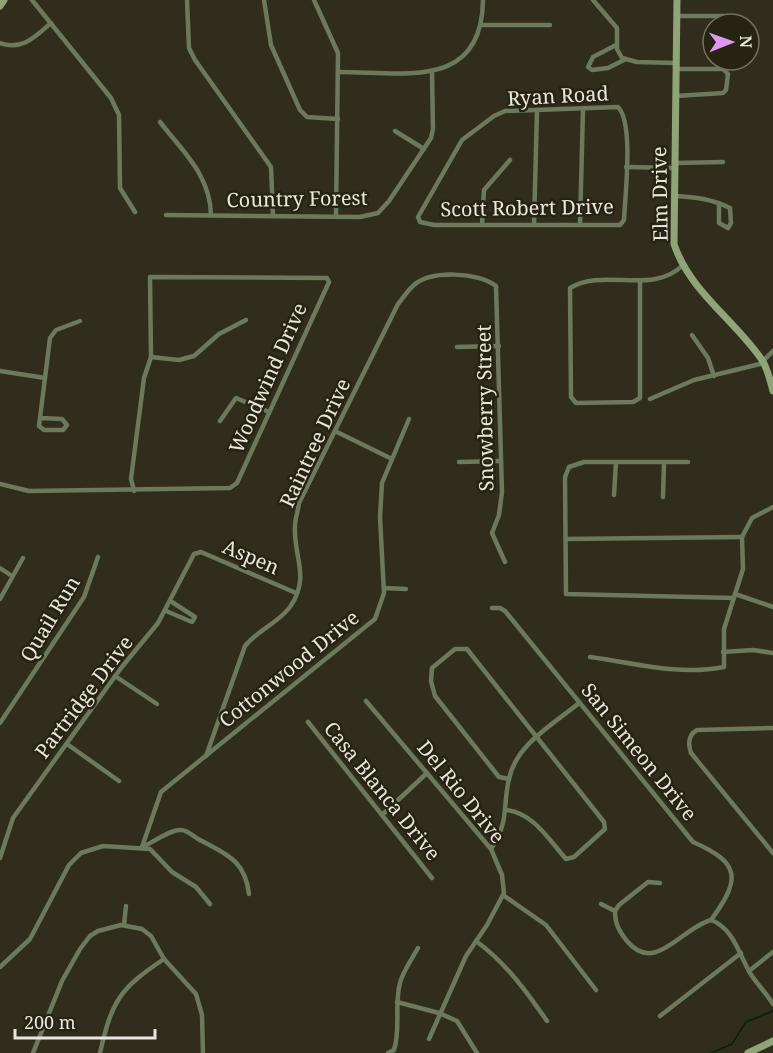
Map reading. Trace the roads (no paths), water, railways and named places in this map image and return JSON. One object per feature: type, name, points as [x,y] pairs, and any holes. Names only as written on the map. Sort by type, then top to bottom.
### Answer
[{"type":"street","points":[[0,6],[4,0]]},
{"type":"street","points":[[32,0],[119,115],[120,188],[135,212]]},
{"type":"street","points":[[187,0],[189,48],[195,60],[271,167],[273,216]]},
{"type":"street","points":[[264,0],[271,45],[300,110],[307,117],[338,119]]},
{"type":"street","points":[[314,0],[338,53],[336,216]]},
{"type":"street","points":[[339,72],[432,72],[447,66],[473,45],[483,25],[483,0]]},
{"type":"street","points":[[593,0],[617,28],[616,45],[626,59]]},
{"type":"street","name":"Elm Drive","points":[[677,0],[673,235],[683,265],[714,306],[762,360],[773,391]]},
{"type":"street","points":[[677,16],[701,16]]},
{"type":"street","points":[[0,44],[16,47],[34,39],[51,23]]},
{"type":"street","points":[[483,25],[550,25]]},
{"type":"street","points":[[616,45],[593,57],[588,67],[592,70],[602,69],[626,59],[645,63],[723,69],[726,72],[728,80],[726,90],[716,95],[676,96]]},
{"type":"street","name":"Country Forest","points":[[166,215],[336,216],[378,213],[390,201],[424,149],[434,129],[432,72]]},
{"type":"street","name":"Ryan Road","points":[[418,217],[462,140],[494,116],[505,111],[618,107],[624,113],[626,167]]},
{"type":"street","points":[[580,225],[583,108]]},
{"type":"street","points":[[534,225],[537,110]]},
{"type":"street","points":[[160,122],[204,180],[210,195],[211,215]]},
{"type":"street","points":[[395,131],[424,149]]},
{"type":"street","points":[[482,225],[484,190],[510,160]]},
{"type":"street","points":[[626,167],[723,162]]},
{"type":"street","name":"Scott Robert Drive","points":[[418,217],[420,222],[434,225],[620,225],[624,220],[626,167]]},
{"type":"street","points":[[674,196],[698,198],[719,203],[730,208],[731,223],[728,228],[718,223],[719,203]]},
{"type":"street","points":[[639,280],[640,398],[633,402],[576,403],[571,397],[570,288],[578,283],[639,280],[653,281],[676,272],[683,265]]},
{"type":"street","name":"Raintree Drive","points":[[206,756],[245,646],[255,634],[275,623],[291,605],[296,592],[301,563],[295,526],[299,503],[398,304],[413,285],[425,279],[450,275],[478,276],[496,286]]},
{"type":"street","name":"Woodwind Drive","points":[[134,490],[231,488],[237,483],[328,282],[327,278],[150,277],[151,357]]},
{"type":"street","name":"Snowberry Street","points":[[496,286],[501,461],[499,514],[492,533],[505,562]]},
{"type":"street","points":[[0,484],[29,490],[134,490],[131,479],[143,389],[151,357],[179,360],[194,356],[219,334],[246,320]]},
{"type":"street","points":[[40,418],[62,419],[67,425],[63,430],[44,430],[39,426],[40,418],[45,378],[50,339],[56,330],[80,321]]},
{"type":"street","points":[[692,335],[708,358],[714,376]]},
{"type":"street","points":[[457,347],[499,346]]},
{"type":"street","points":[[650,399],[694,380],[760,364],[773,351]]},
{"type":"street","points":[[0,371],[45,378]]},
{"type":"street","points":[[220,421],[236,398],[269,412]]},
{"type":"street","name":"Cottonwood Drive","points":[[142,847],[161,792],[375,619],[384,588],[382,483],[409,419]]},
{"type":"street","points":[[335,431],[392,459]]},
{"type":"street","points":[[459,462],[501,461]]},
{"type":"street","points":[[688,462],[616,462],[574,464],[569,467],[565,477],[566,594],[572,596],[735,596],[773,607]]},
{"type":"street","points":[[614,495],[616,462]]},
{"type":"street","points":[[663,497],[664,462]]},
{"type":"street","points":[[590,657],[676,671],[704,671],[724,667],[724,630],[743,569],[742,537],[752,518],[773,507]]},
{"type":"street","points":[[566,539],[742,537]]},
{"type":"street","name":"Aspen","points":[[194,554],[201,552],[296,592]]},
{"type":"street","name":"Partridge Drive","points":[[0,858],[13,818],[166,611],[194,554]]},
{"type":"street","name":"Quail Run","points":[[0,723],[84,597],[98,557]]},
{"type":"street","points":[[0,598],[23,558]]},
{"type":"street","points":[[0,568],[12,576]]},
{"type":"street","points":[[384,588],[406,589]]},
{"type":"street","points":[[166,611],[192,622],[195,617],[192,613],[171,602]]},
{"type":"street","name":"San Simeon Drive","points":[[492,608],[505,611],[693,842],[726,861],[732,875],[730,889],[711,920]]},
{"type":"street","points":[[506,810],[522,813],[566,859],[574,857],[603,832],[604,822],[467,649],[454,649],[432,668],[431,681],[435,696],[499,777],[509,779]]},
{"type":"street","points":[[723,652],[753,650],[773,653]]},
{"type":"street","points":[[116,676],[157,704]]},
{"type":"street","name":"Del Rio Drive","points":[[366,700],[491,849],[502,876],[503,895]]},
{"type":"street","points":[[491,849],[503,831],[509,779],[518,755],[579,703]]},
{"type":"street","name":"Casa Blanca Drive","points":[[308,722],[432,878]]},
{"type":"street","points":[[773,728],[697,730],[691,735],[688,745],[691,753],[773,853]]},
{"type":"street","points":[[67,744],[119,781]]},
{"type":"street","points":[[382,814],[427,773]]},
{"type":"street","points":[[142,847],[176,830],[188,832],[224,851],[232,858],[246,875],[249,894]]},
{"type":"street","points":[[0,967],[30,939],[69,865],[81,853],[103,846],[142,847],[157,854],[172,872],[196,886],[210,904]]},
{"type":"street","points":[[660,883],[648,882],[619,905],[615,911],[617,929],[635,950],[642,954],[662,950],[692,928],[711,920],[724,928],[741,953],[749,971],[773,1004]]},
{"type":"street","points":[[429,1040],[466,956],[503,895],[546,925],[596,990]]},
{"type":"street","points":[[601,904],[615,911]]},
{"type":"street","points":[[124,925],[126,906]]},
{"type":"street","points":[[33,1053],[62,981],[80,949],[90,936],[98,931],[124,925],[142,929],[151,936],[164,958],[192,989],[201,1006],[203,1053]]},
{"type":"street","points":[[476,941],[494,954],[512,974],[547,1021]]},
{"type":"street","points":[[388,1053],[394,1050],[398,1036],[397,1002],[400,981],[418,948]]},
{"type":"street","points":[[749,971],[773,952]]},
{"type":"street","points":[[660,1016],[741,953]]},
{"type":"street","points":[[100,1053],[106,1026],[121,993],[164,958]]},
{"type":"street","points":[[397,1002],[439,1013],[457,1022],[477,1053]]},
{"type":"street","points":[[748,1053],[773,1041]]},
{"type":"waterway","points":[[711,1053],[732,1044],[746,1022],[773,1011]]}]
